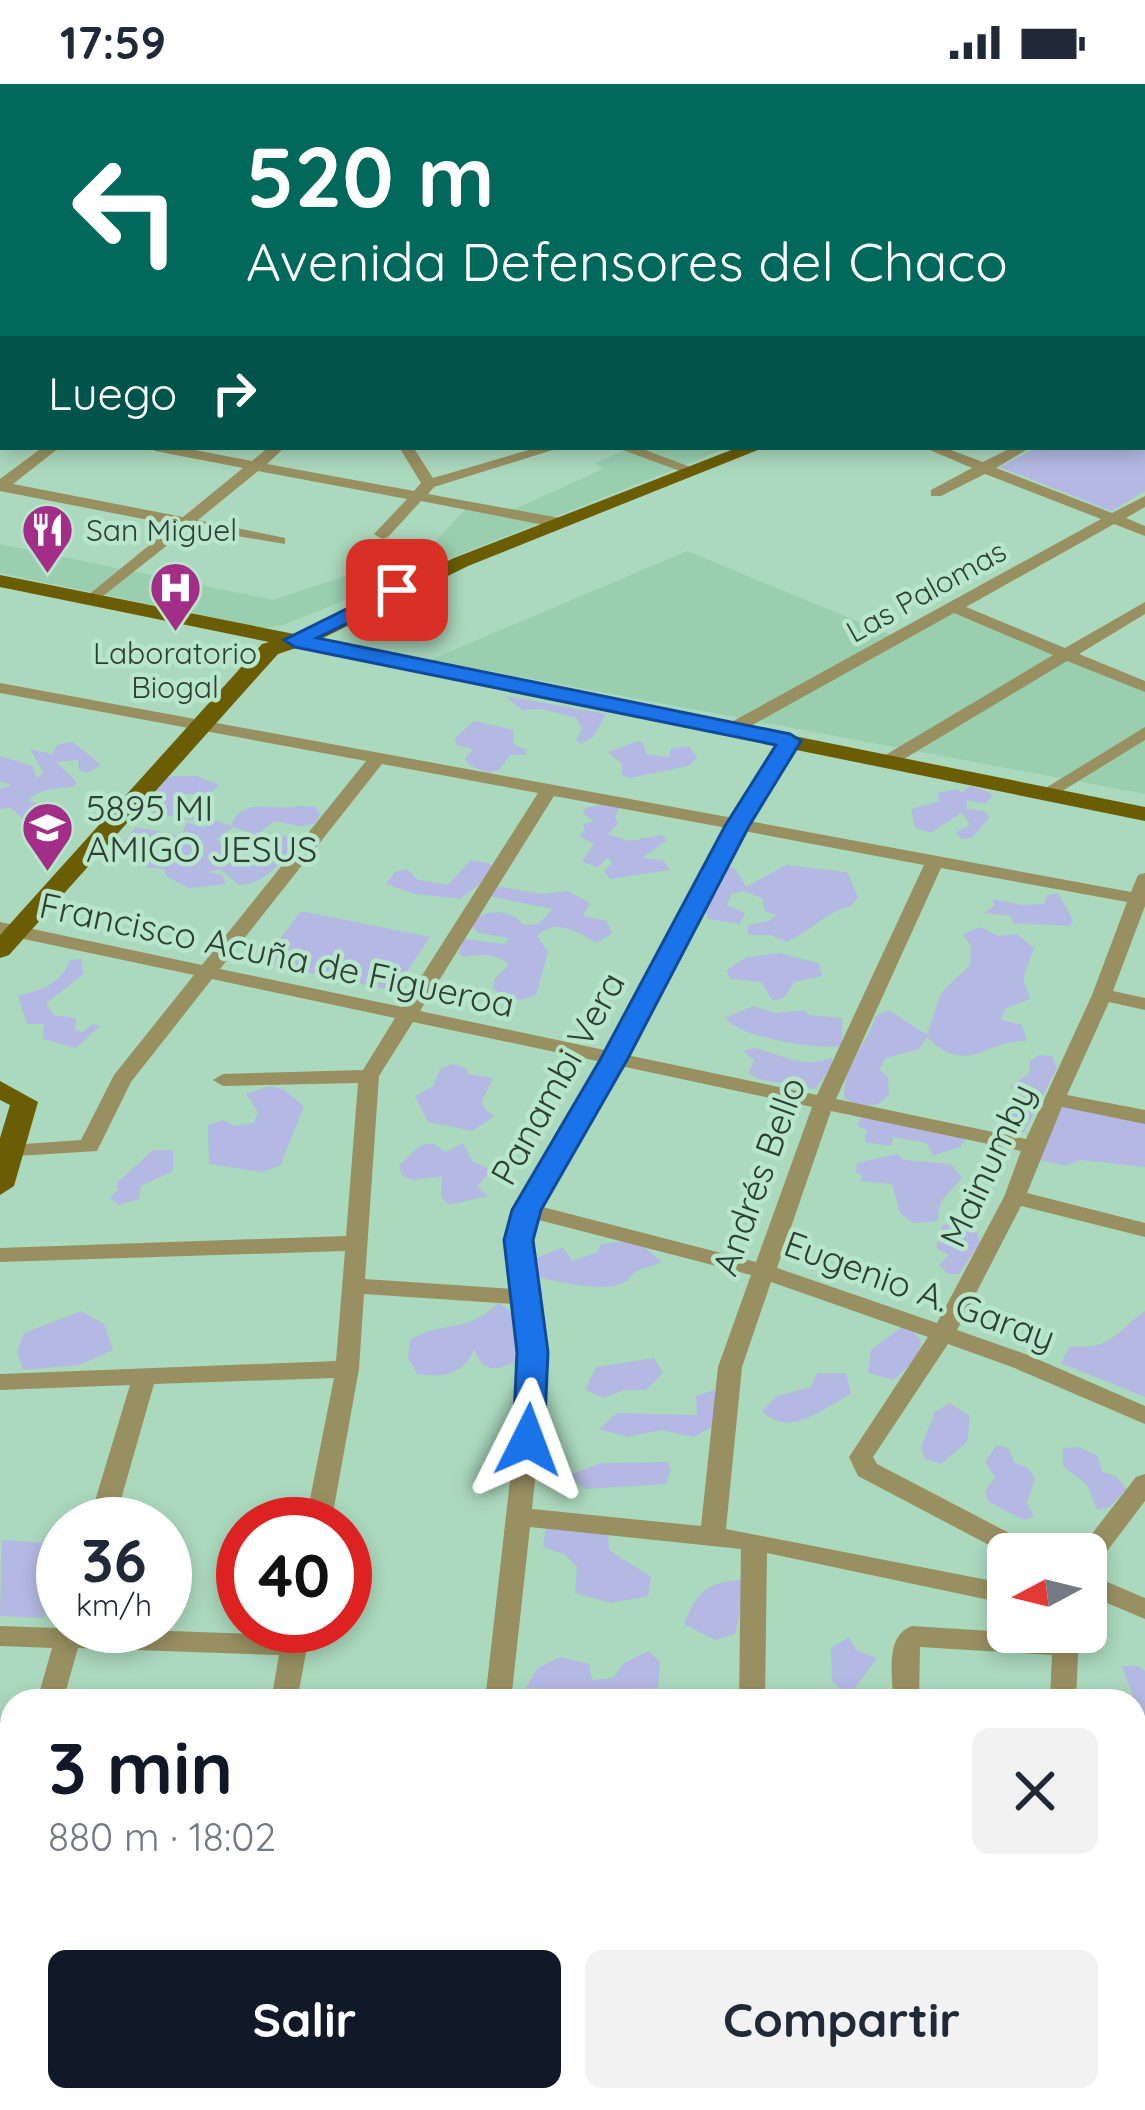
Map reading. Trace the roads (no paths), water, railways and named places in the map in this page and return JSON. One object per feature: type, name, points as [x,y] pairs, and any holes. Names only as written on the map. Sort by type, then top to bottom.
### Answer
[{"type":"main road","points":[[688,470],[731,450]]},
{"type":"main road","points":[[4,934],[190,724],[285,638],[556,521],[747,450]]},
{"type":"main road","points":[[0,581],[1145,814]]},
{"type":"main road","points":[[0,1186],[10,1152],[12,1095]]},
{"type":"street","points":[[0,486],[49,450]]},
{"type":"street","points":[[173,450],[424,489],[556,521]]},
{"type":"street","points":[[93,599],[275,450]]},
{"type":"street","points":[[407,450],[424,489]]},
{"type":"street","points":[[382,534],[424,489],[546,450]]},
{"type":"street","points":[[631,450],[688,470]]},
{"type":"street","points":[[938,450],[1145,530]]},
{"type":"street","points":[[936,493],[1018,450]]},
{"type":"street","points":[[0,486],[279,541]]},
{"type":"street","name":"Las Palomas","points":[[733,729],[1145,501]]},
{"type":"street","points":[[952,607],[1145,687]]},
{"type":"street","points":[[888,761],[1145,607]]},
{"type":"street","points":[[5,694],[737,826],[1143,892]]},
{"type":"street","points":[[1045,794],[1145,732]]},
{"type":"street","name":"Panambi Vera","points":[[500,1689],[522,1517],[532,1352],[519,1240],[526,1210],[614,1060],[737,826],[790,741]]},
{"type":"street","points":[[10,1152],[89,1146],[122,1080],[376,759]]},
{"type":"street","points":[[322,1497],[347,1369],[369,1076],[548,790]]},
{"type":"street","name":"Andrés Bello","points":[[713,1537],[730,1367],[824,1102],[935,860]]},
{"type":"street","name":"Mainumby","points":[[989,1533],[861,1464],[861,1457],[944,1332],[1015,1197],[1143,892]]},
{"type":"street","name":"Francisco Acuña de Figueroa","points":[[4,934],[209,972],[1033,1147]]},
{"type":"street","points":[[1102,995],[1145,1004]]},
{"type":"street","points":[[223,1080],[369,1076]]},
{"type":"street","points":[[1054,1099],[1145,1117]]},
{"type":"street","points":[[1015,1197],[1145,1230]]},
{"type":"street","name":"Eugenio A. Garay","points":[[526,1210],[763,1271],[944,1332],[1145,1416]]},
{"type":"street","points":[[0,1255],[355,1243]]},
{"type":"street","points":[[352,1286],[524,1297]]},
{"type":"street","points":[[0,1382],[347,1369]]},
{"type":"street","points":[[109,1497],[145,1375]]},
{"type":"street","points":[[1107,1533],[1145,1483]]},
{"type":"street","points":[[522,1517],[754,1540],[987,1590]]},
{"type":"street","points":[[752,1689],[754,1540]]},
{"type":"street","points":[[1107,1592],[1145,1609]]},
{"type":"street","points":[[0,1636],[36,1634]]},
{"type":"street","points":[[906,1689],[907,1641],[912,1636],[987,1637]]},
{"type":"street","points":[[53,1689],[63,1653]]},
{"type":"street","points":[[286,1689],[293,1653]]},
{"type":"street","points":[[1063,1689],[1065,1653]]},
{"type":"place","name":"San Miguel","points":[[47,576]]},
{"type":"place","name":"Laboratorio Biogal","points":[[175,634]]},
{"type":"place","name":"5895 MI AMIGO JESUS","points":[[47,874]]}]
